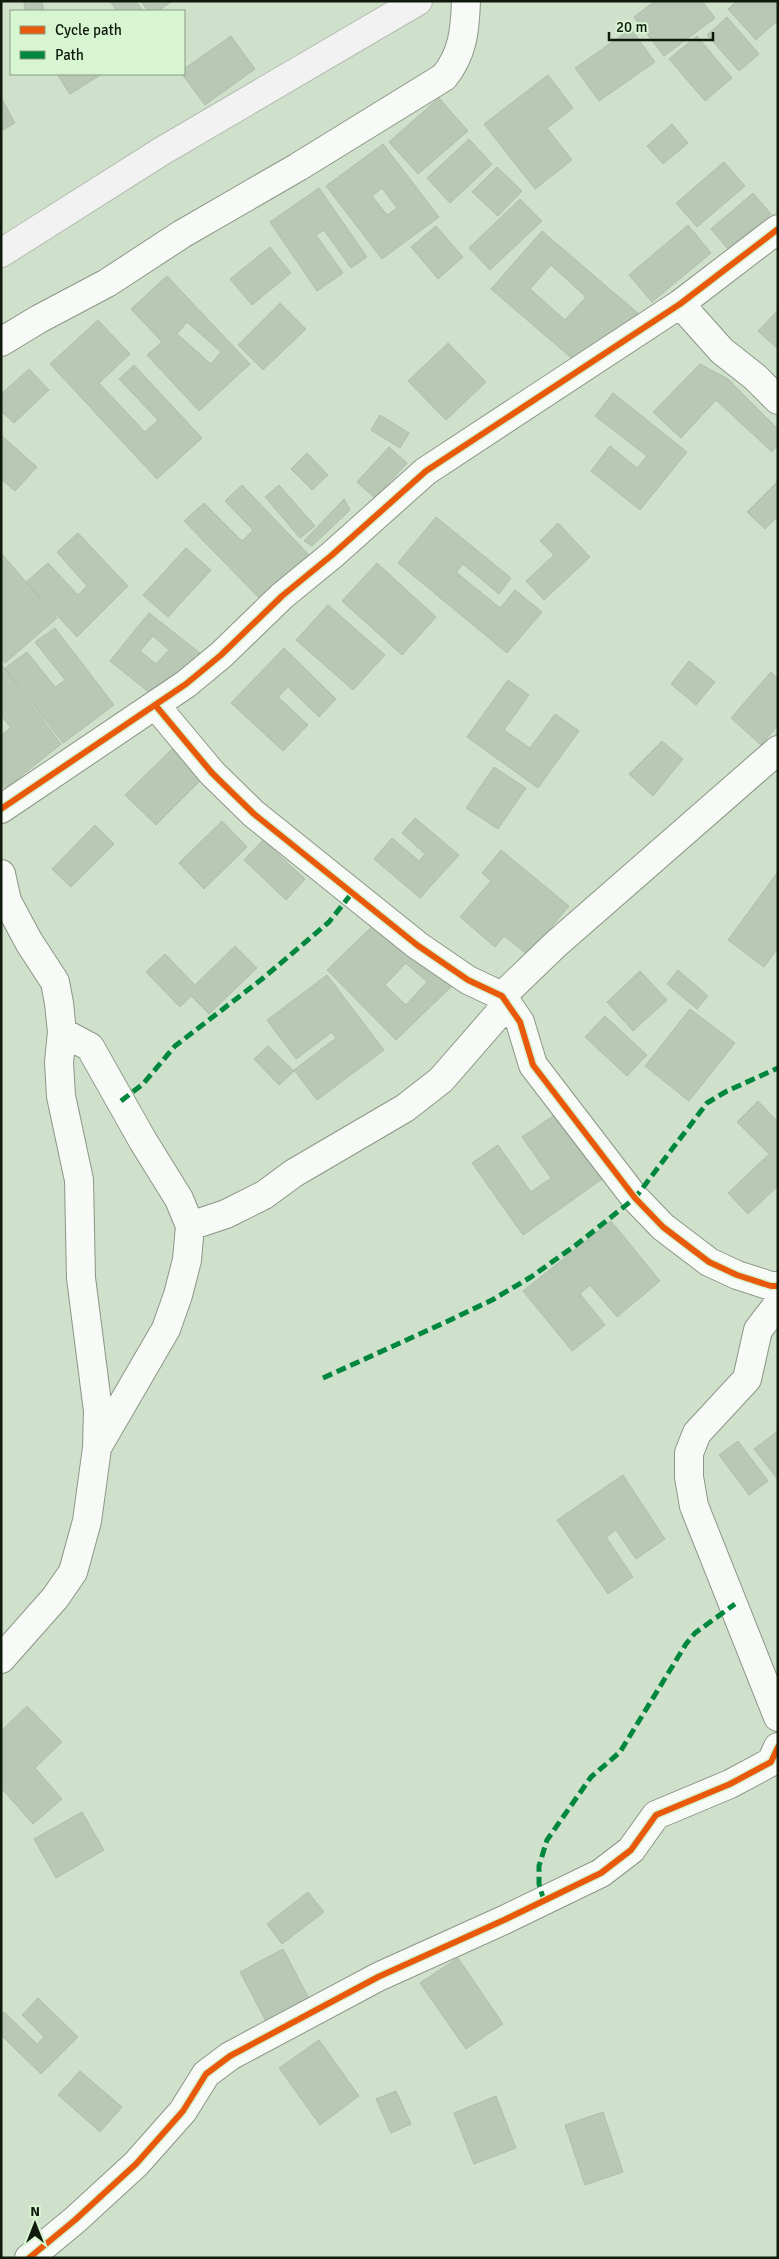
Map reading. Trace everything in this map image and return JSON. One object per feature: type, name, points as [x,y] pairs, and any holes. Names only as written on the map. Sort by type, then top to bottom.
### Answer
[{"type":"main road","points":[[1,253],[162,151],[418,1]]},
{"type":"street","points":[[1,342],[39,319],[107,283],[182,234],[298,167],[444,76],[456,63],[463,39],[466,1]]},
{"type":"street","points":[[1,809],[156,706],[221,655],[282,596],[332,555],[426,471],[680,304],[778,229]]},
{"type":"street","points":[[680,304],[722,352],[755,377],[778,400]]},
{"type":"street","points":[[156,706],[212,773],[254,814],[417,945],[468,980],[505,999],[522,1028],[533,1065],[635,1198],[663,1227],[710,1262],[737,1275],[771,1286],[778,1286]]},
{"type":"street","points":[[190,1226],[226,1214],[264,1195],[294,1173],[405,1108],[441,1080],[505,999],[556,944],[778,750]]},
{"type":"street","points":[[1,874],[7,901],[29,942],[55,982],[62,1032],[59,1062],[61,1096],[79,1180],[80,1278],[98,1411],[97,1448],[87,1521],[72,1572],[55,1598],[1,1659]]},
{"type":"street","points":[[62,1032],[90,1047],[179,1199],[190,1226],[187,1260],[178,1295],[166,1329],[97,1448]]},
{"type":"street","points":[[778,1304],[758,1330],[747,1379],[697,1433],[690,1453],[690,1477],[694,1506],[771,1694],[778,1717]]},
{"type":"street","points":[[29,2258],[75,2220],[136,2164],[183,2111],[206,2074],[230,2056],[378,1977],[504,1920],[601,1873],[631,1850],[656,1815],[730,1784],[771,1762],[778,1747]]},
{"type":"building","points":[[42,1],[44,10],[25,10],[24,2]]},
{"type":"building","points":[[110,1],[136,1],[142,10],[116,10]]},
{"type":"building","points":[[141,1],[171,1],[159,10],[147,10]]},
{"type":"building","points":[[655,1],[702,1],[715,18],[664,56],[634,17]]},
{"type":"building","points":[[737,1],[778,1],[778,20],[756,40],[728,9]]},
{"type":"building","points":[[727,17],[759,54],[739,71],[707,35]]},
{"type":"building","points":[[631,29],[655,62],[599,101],[575,68]]},
{"type":"building","points":[[231,36],[255,69],[205,105],[183,75],[185,75],[185,68]]},
{"type":"building","points":[[697,36],[732,78],[705,101],[669,59]]},
{"type":"building","points":[[58,75],[100,75],[70,94]]},
{"type":"building","points":[[548,75],[573,108],[547,128],[572,160],[535,189],[484,124]]},
{"type":"building","points":[[1,97],[15,123],[1,131]]},
{"type":"building","points":[[439,98],[468,131],[418,174],[389,142]]},
{"type":"building","points":[[672,124],[688,143],[663,164],[647,146]]},
{"type":"building","points":[[469,139],[492,164],[450,203],[427,178]]},
{"type":"building","points":[[383,144],[439,217],[382,259],[326,186]],"holes":[[[382,188],[397,208],[387,215],[372,196]]]},
{"type":"building","points":[[724,162],[745,186],[697,227],[676,203]]},
{"type":"building","points":[[497,167],[522,191],[498,216],[472,192]]},
{"type":"building","points":[[319,188],[367,257],[351,268],[324,230],[316,235],[343,273],[317,291],[270,222]]},
{"type":"building","points":[[753,193],[771,214],[728,249],[711,229]]},
{"type":"building","points":[[520,199],[542,221],[490,270],[469,248]]},
{"type":"building","points":[[688,225],[711,253],[652,302],[629,275]]},
{"type":"building","points":[[436,226],[463,257],[438,279],[411,247]]},
{"type":"building","points":[[542,231],[640,315],[589,373],[491,289]],"holes":[[[551,265],[586,297],[565,320],[530,289]]]},
{"type":"building","points":[[270,247],[291,273],[252,305],[230,279]]},
{"type":"building","points":[[167,276],[250,364],[199,411],[147,355],[162,342],[131,309]],"holes":[[[187,322],[221,352],[211,364],[177,334]]]},
{"type":"building","points":[[280,303],[306,329],[263,370],[238,345]]},
{"type":"building","points":[[778,310],[778,349],[758,331]]},
{"type":"building","points":[[98,320],[130,354],[99,383],[145,432],[158,420],[119,379],[134,365],[202,438],[157,479],[50,364]]},
{"type":"building","points":[[448,343],[486,382],[446,420],[408,381]]},
{"type":"building","points":[[700,364],[728,379],[778,429],[778,444],[772,452],[716,400],[681,438],[653,412]]},
{"type":"building","points":[[29,369],[49,390],[14,423],[1,411],[1,394]]},
{"type":"building","points":[[613,393],[687,452],[640,510],[591,471],[610,446],[637,468],[647,456],[595,416]]},
{"type":"building","points":[[380,415],[409,433],[400,448],[371,430]]},
{"type":"building","points":[[1,435],[37,467],[15,491],[1,479]]},
{"type":"building","points":[[389,447],[407,463],[375,498],[357,482]]},
{"type":"building","points":[[307,453],[328,475],[312,490],[291,469]]},
{"type":"building","points":[[778,481],[778,516],[765,529],[747,512]]},
{"type":"building","points":[[242,485],[310,556],[263,602],[184,521],[204,503],[242,541],[253,530],[225,501]]},
{"type":"building","points":[[279,485],[315,526],[300,538],[265,497]]},
{"type":"building","points":[[344,499],[350,510],[312,546],[304,541]]},
{"type":"building","points":[[436,517],[511,578],[499,594],[463,564],[456,572],[500,608],[515,590],[542,612],[507,653],[398,563]]},
{"type":"building","points":[[558,523],[590,557],[544,600],[526,581],[554,555],[540,541]]},
{"type":"building","points":[[78,533],[128,586],[77,637],[26,582],[48,563],[78,595],[87,586],[57,552]]},
{"type":"building","points":[[186,548],[211,570],[168,617],[143,595]]},
{"type":"building","points":[[1,553],[57,618],[5,663],[1,659]]},
{"type":"building","points":[[377,563],[436,617],[402,655],[342,601]]},
{"type":"building","points":[[328,605],[385,655],[353,690],[296,640]]},
{"type":"building","points":[[149,613],[205,657],[166,706],[110,661]],"holes":[[[153,636],[169,650],[156,664],[140,651]]]},
{"type":"building","points":[[55,628],[114,705],[63,743],[5,668],[27,652],[55,687],[65,680],[35,642]]},
{"type":"building","points":[[284,648],[336,699],[319,717],[288,687],[278,697],[308,725],[283,751],[231,703]]},
{"type":"building","points":[[689,661],[715,682],[696,705],[671,684]]},
{"type":"building","points":[[1,664],[61,744],[5,789],[1,784],[1,735],[11,728],[1,715]]},
{"type":"building","points":[[771,672],[778,679],[778,725],[761,745],[731,718]]},
{"type":"building","points":[[508,680],[529,695],[504,730],[530,748],[555,714],[579,731],[538,788],[467,737]]},
{"type":"building","points":[[662,741],[683,759],[653,796],[629,774]]},
{"type":"building","points":[[174,747],[204,777],[156,825],[125,795]]},
{"type":"building","points":[[494,767],[526,788],[498,829],[466,808]]},
{"type":"building","points":[[415,818],[459,855],[420,898],[374,859],[392,838],[419,861],[425,854],[402,833]]},
{"type":"building","points":[[222,821],[247,847],[204,889],[179,863]]},
{"type":"building","points":[[95,825],[114,844],[71,887],[52,869]]},
{"type":"building","points":[[263,840],[305,879],[286,900],[244,860]]},
{"type":"building","points":[[501,850],[569,906],[528,955],[504,936],[495,947],[460,917],[491,881],[482,873]]},
{"type":"building","points":[[777,873],[778,948],[764,967],[728,940]]},
{"type":"building","points":[[384,915],[453,985],[396,1040],[327,970]],"holes":[[[406,963],[427,982],[406,1005],[385,985]]]},
{"type":"building","points":[[235,946],[257,968],[209,1014],[191,996],[180,1007],[146,972],[165,954],[195,985]]},
{"type":"building","points":[[678,970],[708,996],[697,1009],[667,984]]},
{"type":"building","points":[[640,971],[667,1000],[633,1031],[607,1002]]},
{"type":"building","points":[[327,975],[384,1050],[317,1100],[294,1070],[336,1038],[332,1032],[296,1059],[267,1020]]},
{"type":"building","points":[[690,1009],[735,1043],[689,1101],[645,1066]]},
{"type":"building","points":[[605,1016],[647,1055],[627,1076],[585,1037]]},
{"type":"building","points":[[268,1046],[294,1071],[279,1085],[254,1059]]},
{"type":"building","points":[[758,1101],[778,1122],[778,1186],[748,1214],[728,1193],[769,1154],[737,1122]]},
{"type":"building","points":[[559,1112],[605,1177],[523,1235],[472,1163],[498,1145],[531,1192],[551,1178],[522,1137]]},
{"type":"building","points":[[611,1221],[660,1281],[617,1317],[590,1285],[580,1294],[605,1325],[572,1351],[523,1291]]},
{"type":"building","points":[[778,1431],[778,1475],[776,1477],[754,1449]]},
{"type":"building","points":[[738,1441],[768,1481],[749,1495],[719,1455]]},
{"type":"building","points":[[623,1475],[665,1539],[636,1559],[616,1530],[606,1537],[633,1577],[608,1594],[557,1520]]},
{"type":"building","points":[[27,1706],[62,1742],[35,1768],[62,1799],[33,1824],[1,1788],[1,1731]]},
{"type":"building","points":[[82,1812],[104,1850],[56,1878],[34,1839]]},
{"type":"building","points":[[308,1892],[324,1912],[282,1944],[267,1924]]},
{"type":"building","points":[[283,1949],[312,2004],[269,2027],[240,1972]]},
{"type":"building","points":[[458,1958],[503,2024],[466,2049],[420,1983]]},
{"type":"building","points":[[38,1998],[78,2037],[41,2074],[1,2035],[1,2015],[4,2012],[37,2044],[44,2037],[22,2015]]},
{"type":"building","points":[[319,2040],[359,2096],[320,2125],[279,2068]]},
{"type":"building","points":[[80,2071],[122,2107],[100,2132],[58,2095]]},
{"type":"building","points":[[396,2091],[411,2124],[391,2133],[376,2099]]},
{"type":"building","points":[[496,2096],[516,2148],[474,2164],[454,2113]]},
{"type":"building","points":[[603,2112],[623,2172],[585,2185],[565,2125]]},
{"type":"marked path","points":[[121,1101],[143,1084],[175,1046],[262,979],[329,922],[352,893]]},
{"type":"marked path","points":[[323,1378],[492,1300],[531,1277],[576,1245],[635,1198],[707,1103],[727,1091],[778,1068]]},
{"type":"marked path","points":[[544,1901],[539,1884],[539,1866],[547,1840],[591,1777],[620,1752],[686,1644],[695,1633],[735,1604]]},
{"type":"cycle path","points":[[1,809],[186,684],[221,655],[282,596],[332,555],[426,471],[680,304],[778,229]]},
{"type":"cycle path","points":[[156,706],[212,773],[254,814],[417,945],[468,980],[502,996],[520,1022],[533,1065],[635,1198],[663,1227],[709,1262],[737,1275],[771,1286],[778,1286]]},
{"type":"cycle path","points":[[29,2258],[75,2220],[136,2164],[183,2111],[206,2074],[230,2056],[378,1977],[504,1920],[601,1873],[631,1850],[656,1815],[730,1784],[771,1762],[778,1747]]}]
